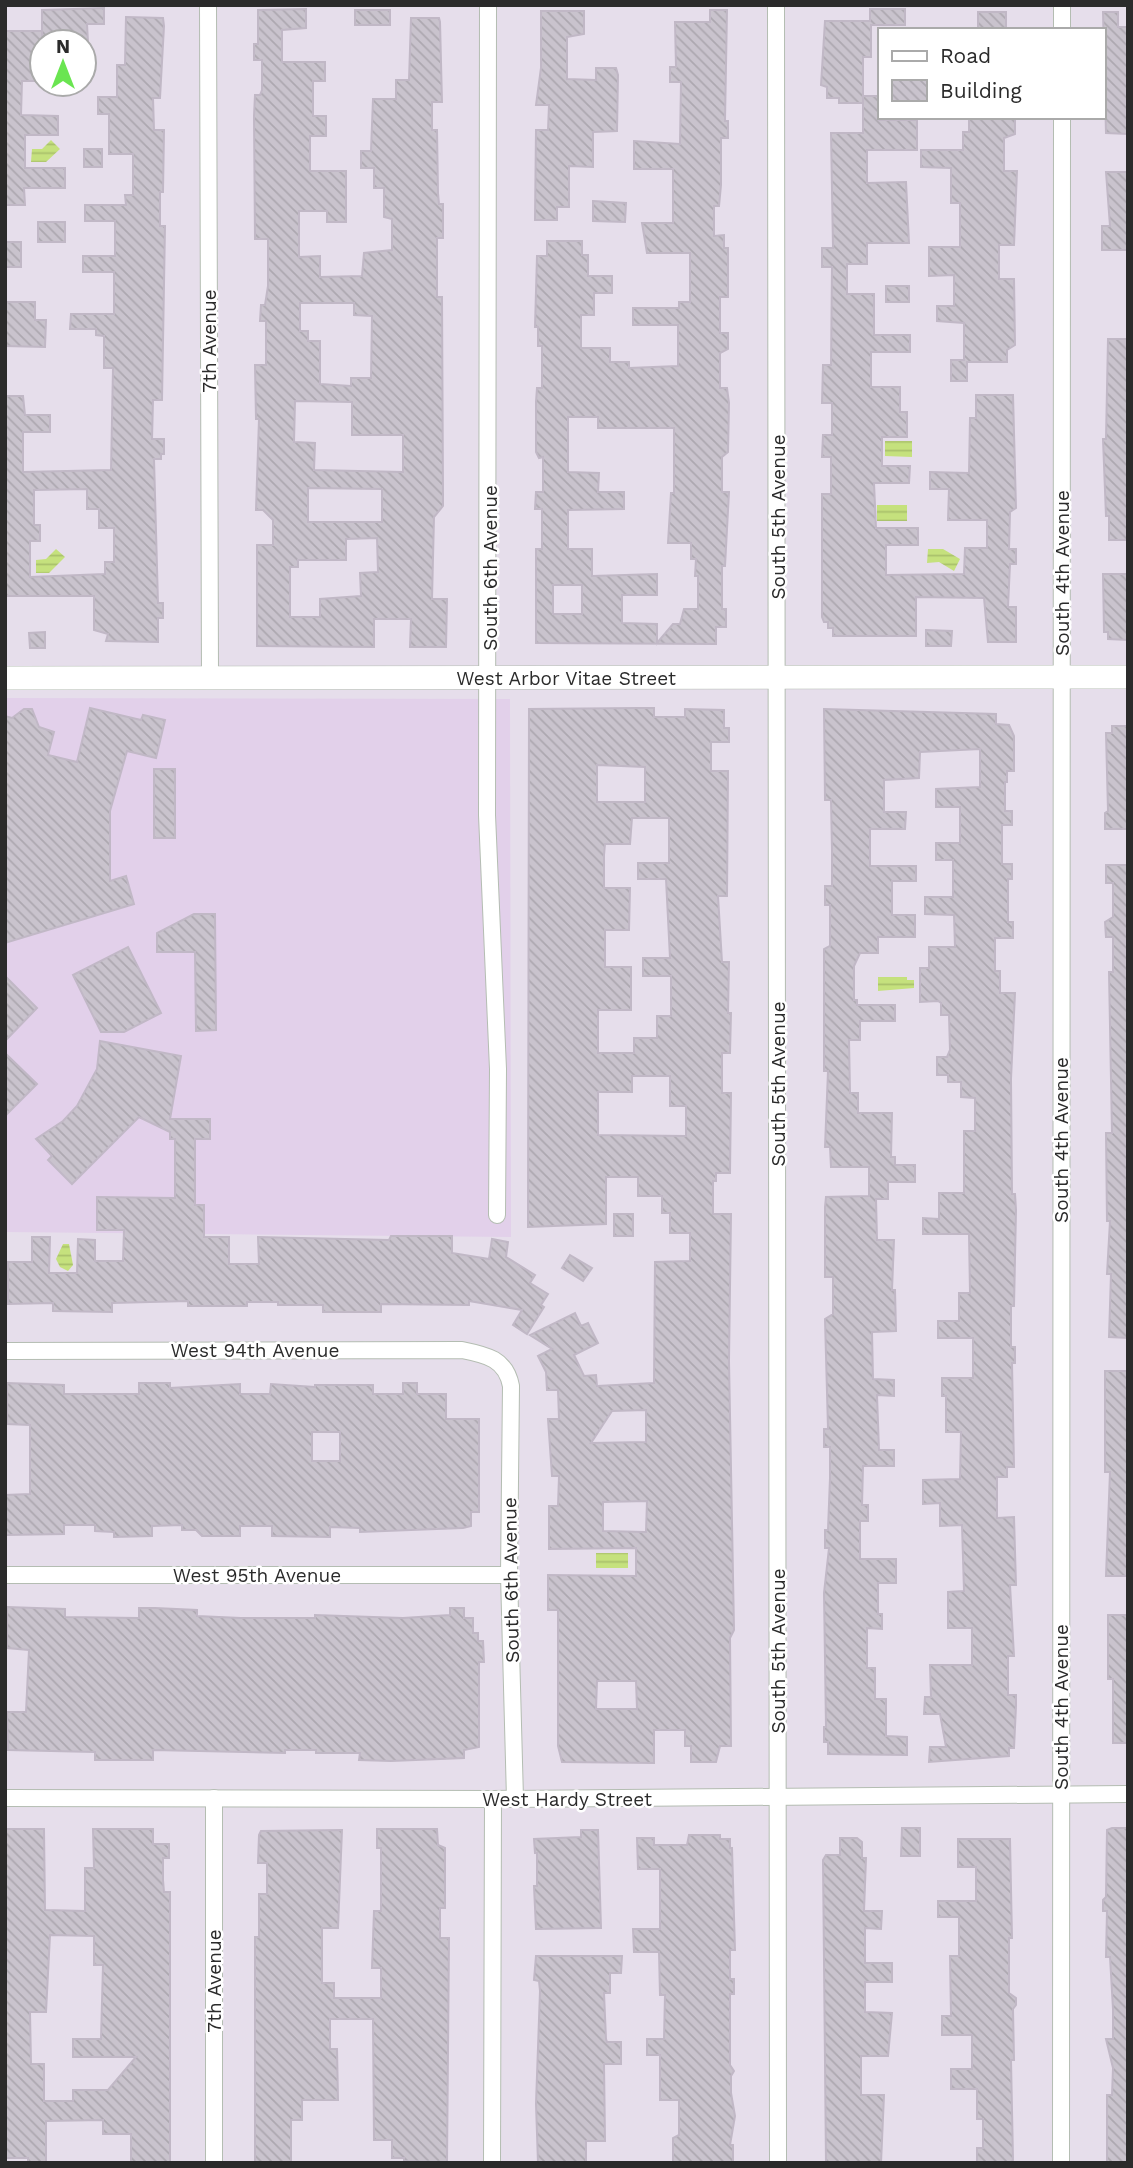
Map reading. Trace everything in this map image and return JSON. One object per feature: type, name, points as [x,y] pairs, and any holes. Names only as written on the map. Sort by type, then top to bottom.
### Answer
[{"type":"street","name":"7th Avenue","points":[[208,5],[209,677]]},
{"type":"street","name":"South 6th Avenue","points":[[488,5],[490,678],[487,815],[498,1069],[497,1216]]},
{"type":"street","name":"South 5th Avenue","points":[[776,5],[778,2163]]},
{"type":"street","points":[[1062,5],[1062,28]]},
{"type":"street","name":"South 4th Avenue","points":[[1062,119],[1062,2163]]},
{"type":"street","name":"West Arbor Vitae Street","points":[[5,678],[1128,677]]},
{"type":"street","name":"West 94th Avenue","points":[[5,1351],[462,1350],[483,1354],[502,1363]]},
{"type":"street","name":"South 6th Avenue","points":[[502,1363],[509,1373],[511,1386],[509,1575],[515,1799]]},
{"type":"street","name":"West 95th Avenue","points":[[5,1576],[509,1575]]},
{"type":"street","name":"West Hardy Street","points":[[5,1798],[515,1799],[1128,1794]]},
{"type":"street","name":"7th Avenue","points":[[214,1798],[214,2163]]},
{"type":"street","points":[[492,2163],[493,1799]]},
{"type":"shaded area","points":[[51,140],[60,149],[46,162],[31,162],[32,149],[42,149]]},
{"type":"shaded area","points":[[885,441],[912,441],[912,457],[885,456]]},
{"type":"shaded area","points":[[877,505],[907,505],[907,521],[877,521]]},
{"type":"shaded area","points":[[56,549],[65,557],[49,573],[36,573],[36,560],[46,559]]},
{"type":"shaded area","points":[[928,549],[943,549],[960,559],[954,571],[939,562],[927,563]]},
{"type":"shaded area","points":[[5,698],[510,699],[511,1237],[5,1232]]},
{"type":"shaded area","points":[[878,977],[907,977],[907,980],[914,980],[914,988],[878,991]]},
{"type":"shaded area","points":[[63,1244],[69,1244],[73,1265],[68,1271],[60,1267],[56,1259]]},
{"type":"shaded area","points":[[596,1553],[628,1553],[628,1568],[596,1568]]},
{"type":"building","points":[[104,8],[104,24],[87,24],[87,28],[42,28],[42,10]]},
{"type":"building","points":[[306,9],[306,28],[282,30],[282,62],[325,62],[325,81],[313,81],[313,116],[326,116],[326,136],[310,136],[310,171],[346,171],[346,222],[327,222],[327,211],[299,211],[299,257],[320,256],[320,277],[362,276],[364,253],[392,250],[392,219],[384,217],[384,188],[374,188],[374,168],[361,168],[361,151],[371,151],[373,99],[396,99],[396,80],[409,80],[411,18],[439,18],[442,102],[432,102],[432,130],[437,130],[438,193],[439,204],[443,204],[443,238],[437,238],[437,297],[442,297],[443,506],[434,517],[432,599],[447,599],[446,647],[410,647],[411,619],[374,619],[374,647],[257,646],[257,545],[273,545],[273,520],[263,510],[256,510],[259,419],[256,419],[255,365],[266,365],[266,321],[260,321],[261,305],[265,305],[268,286],[268,239],[255,239],[254,116],[255,95],[260,95],[262,90],[262,60],[254,60],[254,44],[258,44],[258,10]],"holes":[[[300,303],[354,303],[354,315],[372,316],[371,378],[351,378],[351,386],[320,384],[320,341],[308,341],[308,331],[300,331]],[[295,401],[352,402],[352,435],[403,435],[403,472],[314,470],[315,443],[294,442]],[[308,488],[382,489],[382,522],[308,522]],[[377,538],[378,572],[360,573],[361,596],[320,599],[320,617],[290,617],[290,567],[298,567],[298,560],[346,560],[346,539]]]},
{"type":"building","points":[[870,9],[905,9],[905,25],[871,25],[871,57],[863,57],[863,103],[839,103],[839,98],[827,98],[827,87],[821,85],[825,21],[870,21]]},
{"type":"building","points":[[355,10],[390,10],[390,25],[355,25]]},
{"type":"building","points":[[710,10],[727,10],[725,121],[728,121],[728,138],[721,138],[719,206],[714,206],[714,236],[724,235],[724,248],[728,248],[728,297],[720,297],[720,333],[728,333],[728,349],[720,353],[720,388],[727,388],[729,403],[728,452],[722,457],[722,492],[729,492],[725,566],[722,566],[722,609],[726,609],[726,627],[716,627],[716,644],[536,643],[536,549],[542,549],[542,509],[535,509],[536,492],[543,492],[543,457],[539,458],[536,452],[537,388],[542,388],[542,346],[538,346],[538,327],[535,327],[537,256],[547,256],[547,241],[582,241],[582,255],[588,255],[588,276],[612,276],[612,293],[594,293],[594,315],[581,315],[581,348],[610,348],[610,362],[629,362],[629,368],[678,366],[678,325],[633,325],[633,308],[679,308],[679,302],[690,302],[690,253],[647,253],[642,223],[673,223],[673,169],[634,169],[634,141],[680,144],[681,82],[670,82],[670,67],[676,67],[675,22],[710,22]],"holes":[[[568,417],[598,417],[598,428],[674,428],[674,493],[671,493],[668,543],[691,543],[691,559],[696,559],[695,576],[698,576],[698,609],[684,609],[680,624],[673,624],[657,643],[657,624],[622,623],[622,595],[657,595],[657,574],[592,576],[592,549],[568,549],[568,510],[624,509],[624,492],[598,492],[599,473],[568,472]],[[553,585],[582,585],[582,614],[553,614]]]},
{"type":"building","points":[[541,11],[584,11],[584,34],[567,37],[567,79],[596,80],[596,68],[616,68],[618,75],[617,131],[593,132],[593,167],[569,166],[569,207],[557,207],[557,220],[535,220],[536,130],[548,130],[549,105],[536,105],[541,68]]},
{"type":"building","points":[[978,12],[1006,12],[1006,28],[978,27]]},
{"type":"building","points":[[1103,12],[1118,12],[1118,27],[1128,27],[1128,134],[1106,133]]},
{"type":"building","points":[[126,17],[163,18],[160,98],[153,98],[154,130],[164,130],[160,226],[165,226],[162,400],[153,400],[152,439],[164,439],[164,454],[161,454],[161,459],[154,459],[158,603],[163,603],[163,618],[158,618],[158,642],[106,641],[108,634],[94,630],[94,596],[5,596],[5,396],[23,396],[25,415],[50,415],[50,432],[23,432],[23,472],[111,470],[113,368],[104,368],[104,336],[96,335],[96,329],[70,329],[71,314],[114,314],[114,272],[83,272],[83,256],[115,256],[115,221],[85,221],[85,205],[126,205],[125,195],[133,195],[133,154],[109,154],[109,114],[98,114],[98,97],[117,97],[117,65],[125,65]],"holes":[[[87,489],[87,509],[99,509],[99,528],[114,528],[114,562],[105,562],[105,574],[30,577],[30,541],[40,541],[40,525],[34,525],[34,490]]]},
{"type":"building","points":[[5,31],[28,31],[28,81],[22,81],[21,115],[58,116],[58,135],[25,135],[25,168],[65,168],[65,188],[24,188],[25,205],[5,205]]},
{"type":"building","points":[[863,96],[878,96],[879,120],[917,120],[917,150],[867,150],[867,183],[906,182],[909,243],[867,243],[867,264],[847,264],[847,294],[874,294],[874,335],[910,335],[910,352],[871,352],[871,387],[900,387],[900,412],[907,412],[907,437],[882,437],[882,466],[910,466],[909,483],[874,483],[876,528],[918,528],[918,545],[886,545],[886,575],[964,574],[965,548],[987,548],[987,520],[948,520],[949,489],[930,489],[930,472],[969,473],[970,418],[976,418],[976,395],[1013,395],[1016,508],[1010,512],[1009,549],[1016,549],[1016,564],[1010,564],[1008,607],[1016,607],[1016,642],[988,642],[984,598],[916,597],[916,636],[833,636],[833,628],[828,628],[828,622],[824,622],[822,617],[822,494],[831,494],[831,457],[822,457],[823,435],[832,435],[832,403],[822,403],[823,365],[831,365],[832,267],[822,267],[822,248],[833,248],[831,133],[863,133]]},
{"type":"building","points":[[969,119],[1015,119],[1015,134],[1004,138],[1004,171],[1017,171],[1014,245],[999,245],[999,279],[1014,279],[1015,345],[1007,350],[1007,362],[967,362],[967,381],[951,381],[951,360],[964,360],[964,323],[937,321],[937,306],[954,306],[954,275],[929,276],[929,247],[960,247],[960,203],[951,203],[951,168],[921,167],[921,150],[963,150],[963,132],[969,132]]},
{"type":"building","points":[[84,149],[102,149],[102,167],[84,167]]},
{"type":"building","points":[[1106,172],[1128,172],[1128,250],[1102,250],[1102,226],[1110,226]]},
{"type":"building","points":[[593,201],[626,203],[625,222],[593,221]]},
{"type":"building","points":[[38,222],[65,222],[65,242],[38,242]]},
{"type":"building","points":[[5,242],[21,242],[21,267],[5,267]]},
{"type":"building","points":[[886,286],[909,286],[909,302],[886,302]]},
{"type":"building","points":[[5,302],[35,302],[35,320],[46,320],[45,347],[5,346]]},
{"type":"building","points":[[1108,339],[1128,339],[1128,540],[1109,540],[1109,516],[1106,516],[1103,439],[1106,439]]},
{"type":"building","points":[[1103,574],[1128,574],[1128,640],[1108,639],[1108,632],[1104,632]]},
{"type":"building","points":[[926,630],[952,631],[951,646],[926,646]]},
{"type":"building","points":[[45,632],[45,648],[30,648],[29,633]]},
{"type":"building","points":[[90,708],[141,720],[143,715],[165,720],[156,758],[127,751],[110,811],[110,881],[126,876],[134,904],[5,943],[5,716],[12,718],[24,709],[32,709],[39,727],[54,732],[48,755],[77,762]]},
{"type":"building","points":[[654,708],[654,717],[685,717],[685,709],[724,710],[724,728],[729,728],[729,742],[711,742],[711,771],[728,771],[727,896],[718,896],[722,962],[729,962],[728,1013],[731,1013],[730,1053],[722,1053],[722,1093],[731,1093],[730,1173],[716,1173],[716,1181],[713,1181],[713,1214],[731,1214],[729,1361],[734,1630],[730,1638],[731,1746],[720,1746],[716,1762],[691,1762],[691,1746],[685,1746],[685,1730],[654,1730],[654,1763],[562,1762],[558,1746],[558,1610],[548,1610],[548,1575],[636,1576],[636,1548],[549,1549],[549,1506],[558,1506],[559,1476],[552,1476],[548,1419],[559,1419],[558,1390],[547,1390],[546,1372],[538,1356],[552,1349],[530,1335],[575,1313],[581,1326],[588,1323],[598,1343],[574,1355],[584,1376],[596,1375],[597,1386],[654,1383],[655,1262],[690,1261],[690,1233],[670,1233],[670,1213],[662,1213],[662,1196],[638,1196],[638,1177],[606,1177],[606,1224],[528,1227],[529,709]],"holes":[[[597,765],[645,767],[645,802],[597,802]],[[632,818],[669,818],[669,863],[638,863],[638,879],[666,879],[670,958],[643,958],[643,976],[671,976],[671,1016],[657,1016],[657,1038],[634,1038],[634,1053],[598,1053],[598,1010],[631,1010],[631,967],[605,967],[605,930],[629,930],[630,888],[604,888],[605,844],[630,844]],[[632,1076],[670,1076],[670,1106],[686,1106],[686,1136],[598,1135],[598,1092],[632,1092]],[[646,1410],[646,1442],[591,1443],[612,1411]],[[647,1501],[646,1532],[603,1531],[603,1502]],[[597,1681],[636,1681],[637,1709],[596,1709]]]},
{"type":"building","points":[[824,709],[996,714],[996,724],[1009,725],[1014,736],[1014,771],[1007,771],[1005,782],[1005,811],[1012,811],[1012,825],[1002,825],[1002,864],[1012,864],[1012,879],[1008,879],[1008,922],[1013,922],[1013,938],[995,938],[995,971],[1000,971],[1000,993],[1015,993],[1011,1079],[1012,1194],[1015,1194],[1016,1210],[1014,1306],[1011,1306],[1011,1347],[1015,1347],[1015,1363],[1012,1363],[1014,1467],[1007,1467],[1007,1477],[997,1477],[997,1518],[1014,1517],[1016,1585],[1010,1585],[1014,1656],[1008,1656],[1008,1695],[1016,1695],[1016,1706],[1014,1748],[1009,1748],[1009,1756],[929,1762],[930,1747],[946,1747],[940,1714],[924,1714],[925,1697],[931,1697],[930,1665],[972,1665],[972,1628],[948,1628],[948,1592],[964,1591],[962,1525],[940,1526],[940,1503],[923,1504],[923,1480],[960,1479],[961,1432],[946,1432],[946,1396],[942,1396],[942,1378],[973,1378],[973,1338],[938,1338],[938,1321],[959,1321],[959,1293],[970,1293],[969,1234],[923,1234],[923,1218],[939,1219],[939,1193],[964,1193],[964,1131],[975,1131],[975,1098],[961,1097],[961,1082],[948,1082],[948,1075],[937,1075],[937,1057],[947,1057],[950,1050],[949,1015],[941,1015],[941,1003],[938,1001],[920,1002],[920,968],[929,968],[929,947],[955,947],[954,915],[925,914],[925,897],[953,897],[953,860],[936,860],[936,843],[960,843],[960,807],[936,807],[936,789],[980,787],[980,749],[920,752],[919,778],[884,780],[884,812],[906,812],[905,829],[870,829],[870,866],[916,866],[916,881],[892,881],[892,915],[915,915],[915,937],[878,937],[878,953],[860,953],[854,966],[854,1000],[857,1000],[857,1005],[895,1005],[895,1021],[860,1021],[860,1040],[849,1040],[850,1093],[858,1093],[858,1113],[892,1113],[891,1157],[895,1157],[895,1165],[915,1165],[915,1182],[888,1182],[888,1199],[876,1199],[877,1240],[894,1240],[892,1290],[895,1290],[896,1331],[872,1332],[873,1379],[894,1380],[894,1396],[877,1395],[879,1450],[894,1450],[894,1466],[863,1466],[862,1505],[868,1505],[868,1521],[860,1521],[860,1559],[896,1559],[896,1583],[878,1583],[878,1614],[882,1614],[882,1629],[867,1628],[867,1668],[875,1668],[875,1699],[886,1699],[886,1736],[907,1737],[907,1755],[828,1754],[828,1742],[824,1742],[824,1593],[829,1548],[825,1548],[825,1530],[828,1530],[830,1478],[830,1447],[824,1447],[824,1429],[828,1429],[825,1319],[833,1314],[833,1277],[825,1277],[825,1207],[826,1197],[869,1196],[869,1167],[831,1167],[830,1147],[825,1147],[828,1071],[824,1071],[824,949],[830,946],[830,905],[825,905],[825,886],[832,886],[832,851],[831,800],[825,800]]},
{"type":"building","points":[[1112,726],[1128,726],[1128,829],[1105,829],[1105,813],[1108,811],[1106,733],[1112,733]]},
{"type":"building","points":[[154,769],[175,769],[175,838],[154,838]]},
{"type":"building","points":[[1106,865],[1128,865],[1128,1338],[1109,1337],[1111,1274],[1107,1274],[1110,1221],[1107,1221],[1106,1133],[1112,1133],[1109,972],[1113,972],[1113,937],[1106,937],[1105,922],[1113,917],[1113,883],[1106,883]]},
{"type":"building","points":[[194,914],[215,914],[216,1030],[196,1031],[195,952],[157,952],[157,933]]},
{"type":"building","points":[[128,947],[161,1013],[124,1032],[101,1032],[73,975]]},
{"type":"building","points":[[5,976],[37,1008],[5,1041]]},
{"type":"building","points":[[100,1041],[181,1056],[170,1119],[210,1119],[210,1139],[195,1139],[195,1205],[204,1205],[204,1237],[229,1237],[229,1264],[259,1264],[258,1237],[389,1240],[391,1236],[452,1236],[452,1253],[489,1259],[492,1239],[508,1242],[506,1257],[535,1275],[530,1283],[548,1294],[541,1305],[544,1307],[527,1334],[513,1325],[522,1310],[469,1301],[469,1305],[381,1304],[381,1312],[323,1312],[323,1305],[278,1305],[278,1302],[247,1302],[247,1306],[188,1306],[188,1301],[112,1303],[112,1312],[53,1311],[53,1303],[8,1304],[8,1262],[32,1262],[32,1237],[50,1237],[49,1273],[77,1273],[78,1239],[95,1240],[95,1261],[123,1261],[124,1230],[97,1230],[97,1197],[175,1198],[175,1139],[170,1139],[170,1132],[139,1117],[72,1184],[48,1160],[52,1156],[36,1139],[63,1121],[77,1106],[97,1069]]},
{"type":"building","points":[[5,1053],[37,1084],[5,1116]]},
{"type":"building","points":[[614,1214],[633,1214],[633,1236],[614,1236]]},
{"type":"building","points":[[570,1255],[592,1268],[583,1281],[562,1268]]},
{"type":"building","points":[[1105,1371],[1128,1371],[1128,1576],[1106,1576],[1110,1472],[1105,1472]]},
{"type":"building","points":[[7,1383],[64,1385],[64,1394],[139,1394],[139,1383],[170,1383],[170,1388],[240,1384],[240,1394],[270,1394],[271,1384],[315,1387],[373,1385],[373,1394],[403,1394],[403,1383],[417,1383],[417,1394],[446,1394],[446,1419],[479,1419],[479,1512],[471,1512],[471,1526],[463,1528],[360,1532],[360,1528],[330,1527],[330,1537],[272,1536],[272,1526],[240,1526],[240,1536],[202,1536],[196,1530],[182,1530],[182,1525],[152,1526],[152,1536],[114,1537],[114,1532],[95,1531],[95,1525],[64,1525],[64,1534],[6,1535],[6,1495],[30,1494],[30,1425],[7,1424]],"holes":[[[312,1432],[340,1432],[340,1461],[312,1461]]]},
{"type":"building","points":[[7,1607],[65,1609],[65,1617],[139,1618],[139,1608],[197,1610],[197,1616],[241,1618],[315,1618],[315,1615],[403,1618],[450,1615],[450,1608],[464,1608],[464,1618],[473,1618],[473,1633],[478,1633],[478,1641],[483,1641],[484,1662],[479,1662],[479,1747],[464,1750],[464,1758],[391,1761],[359,1760],[360,1753],[316,1753],[316,1750],[285,1750],[285,1753],[153,1750],[153,1760],[95,1760],[95,1752],[8,1750],[7,1712],[26,1712],[29,1650],[7,1648]]},
{"type":"building","points":[[1108,1615],[1128,1615],[1128,1743],[1113,1743],[1113,1679],[1108,1679]]},
{"type":"building","points":[[902,1828],[920,1828],[920,1856],[901,1856]]},
{"type":"building","points":[[1128,1828],[1128,2163],[1107,2163],[1107,2095],[1112,2095],[1113,2068],[1106,2039],[1113,2039],[1113,2009],[1110,1957],[1106,1957],[1107,1911],[1103,1911],[1103,1900],[1106,1897],[1107,1830]]},
{"type":"building","points":[[5,1829],[44,1829],[45,1910],[85,1911],[85,1868],[94,1868],[93,1829],[153,1829],[153,1844],[169,1844],[169,1858],[163,1858],[163,1880],[164,1892],[170,1892],[170,2163],[131,2163],[131,2134],[103,2134],[103,2120],[46,2121],[46,2163],[28,2163],[28,2158],[5,2158]],"holes":[[[50,1935],[94,1936],[94,1965],[103,1965],[101,2039],[73,2039],[73,2057],[136,2057],[108,2090],[73,2090],[73,2101],[44,2101],[44,2064],[31,2064],[30,2012],[46,2012]]]},
{"type":"building","points":[[377,1829],[437,1829],[438,1845],[445,1848],[445,1908],[440,1908],[440,1938],[449,1938],[447,2162],[404,2161],[404,2158],[392,2158],[392,2140],[374,2140],[373,2019],[330,2019],[330,2049],[337,2049],[338,2100],[302,2100],[302,2120],[291,2120],[291,2163],[255,2163],[255,1937],[259,1937],[259,1894],[267,1894],[267,1863],[258,1863],[259,1835],[261,1831],[342,1830],[338,1928],[322,1928],[322,1983],[334,1983],[334,1998],[381,1998],[381,1968],[372,1968],[374,1911],[381,1911],[381,1848],[377,1848]]},
{"type":"building","points":[[581,1830],[598,1830],[601,1928],[536,1929],[534,1886],[537,1886],[537,1853],[534,1839],[581,1837]]},
{"type":"building","points":[[689,1835],[720,1835],[720,1839],[730,1839],[732,1848],[735,1950],[730,1950],[730,1979],[734,1979],[734,1994],[730,1994],[730,2065],[734,2071],[731,2076],[731,2093],[735,2116],[730,2145],[733,2145],[733,2162],[673,2162],[673,2138],[679,2135],[679,2100],[660,2100],[660,2055],[647,2055],[647,2039],[664,2039],[665,1995],[660,1995],[659,1952],[634,1952],[633,1929],[660,1929],[660,1869],[638,1869],[637,1838],[654,1838],[654,1845],[687,1845]]},
{"type":"building","points":[[840,1838],[857,1838],[862,1842],[862,1858],[866,1858],[864,1911],[882,1911],[881,1929],[865,1928],[865,1963],[892,1963],[892,1982],[865,1982],[865,2012],[892,2013],[888,2056],[861,2056],[861,2095],[884,2095],[881,2163],[826,2163],[823,1860],[826,1855],[840,1855]]},
{"type":"building","points":[[958,1839],[1010,1839],[1012,1938],[1009,1938],[1009,1993],[1016,1998],[1016,2005],[1013,2009],[1014,2060],[1011,2060],[1013,2160],[1010,2163],[977,2163],[977,2148],[983,2148],[983,2119],[977,2119],[977,2089],[951,2089],[951,2069],[972,2069],[972,2035],[942,2035],[942,2016],[951,2016],[950,1956],[959,1956],[959,1917],[938,1917],[938,1901],[976,1901],[976,1867],[958,1867]]},
{"type":"building","points":[[536,1956],[622,1956],[621,1973],[610,1973],[610,1993],[604,1993],[606,2039],[607,2042],[621,2042],[621,2064],[604,2064],[605,2141],[586,2141],[586,2163],[538,2163],[536,2104],[540,1991],[539,1981],[534,1980]]}]
